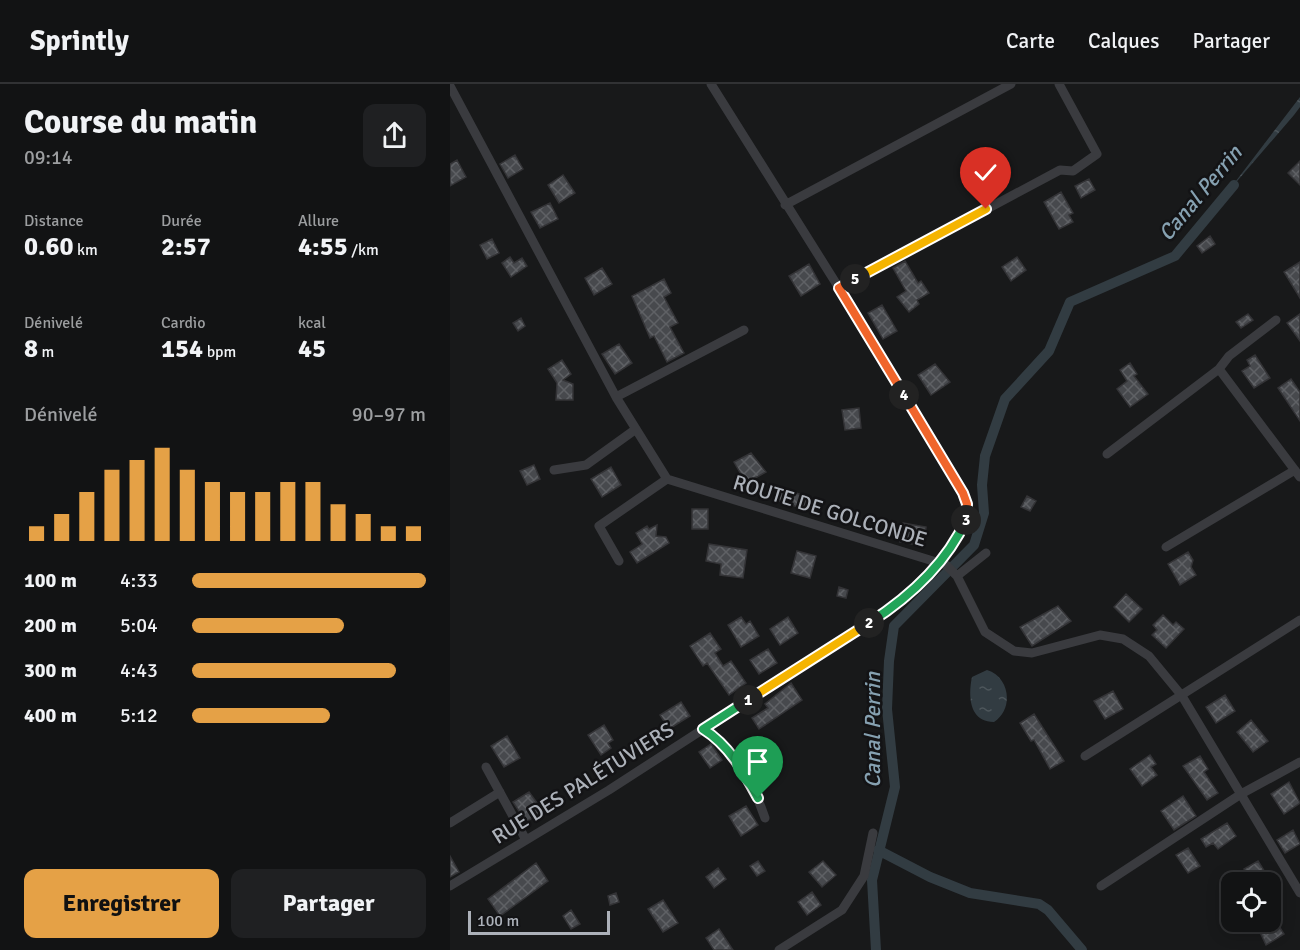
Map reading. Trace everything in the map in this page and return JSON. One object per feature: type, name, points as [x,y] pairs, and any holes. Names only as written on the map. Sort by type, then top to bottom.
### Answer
[{"type":"street","name":"RUE DES PALÉTUVIERS","points":[[450,886],[703,729],[886,611],[911,591],[939,563],[965,522],[968,510],[966,499],[839,288],[711,84]]},
{"type":"street","points":[[785,205],[1011,84]]},
{"type":"street","points":[[839,288],[1060,170],[1072,171],[1096,157],[1059,84]]},
{"type":"street","points":[[450,86],[616,397],[667,479],[599,526],[619,561]]},
{"type":"street","points":[[1107,454],[1219,369],[1229,356],[1276,320]]},
{"type":"street","points":[[616,397],[744,330]]},
{"type":"street","points":[[1166,547],[1298,474],[1219,369]]},
{"type":"street","points":[[554,470],[586,465],[636,429]]},
{"type":"street","name":"ROUTE DE GOLCONDE","points":[[667,479],[939,563],[949,568],[957,576],[985,632],[1004,646],[1024,653],[1032,653],[1087,637],[1113,636],[1131,643],[1149,656],[1182,696],[1300,893]]},
{"type":"street","points":[[957,576],[986,553]]},
{"type":"street","points":[[1085,756],[1300,620]]},
{"type":"street","points":[[703,729],[716,737],[746,775],[765,818]]},
{"type":"street","points":[[1101,886],[1241,794],[1300,762]]},
{"type":"street","points":[[486,767],[526,840]]},
{"type":"street","points":[[450,824],[500,792]]},
{"type":"street","points":[[779,950],[842,910],[864,876],[873,833]]},
{"type":"water","points":[[1300,97],[1300,107],[1294,115],[1226,194]]},
{"type":"water","points":[[987,670],[1001,679],[1007,694],[1005,709],[994,722],[979,718],[972,707],[971,700],[972,677]]},
{"type":"building","points":[[515,155],[523,169],[508,178],[500,164]]},
{"type":"building","points":[[457,160],[466,177],[450,186],[450,164]]},
{"type":"building","points":[[1300,161],[1300,185],[1288,173]]},
{"type":"building","points":[[563,175],[575,193],[559,203],[548,185]]},
{"type":"building","points":[[1089,179],[1095,190],[1081,198],[1075,186]]},
{"type":"building","points":[[1061,192],[1073,213],[1069,215],[1073,222],[1059,229],[1044,202]]},
{"type":"building","points":[[550,203],[558,219],[540,228],[531,212]]},
{"type":"building","points":[[1210,236],[1215,244],[1202,253],[1197,246]]},
{"type":"building","points":[[492,239],[499,253],[487,259],[480,245]]},
{"type":"building","points":[[510,257],[514,263],[522,258],[527,266],[511,277],[502,263]]},
{"type":"building","points":[[1017,257],[1026,270],[1011,281],[1002,267]]},
{"type":"building","points":[[905,261],[918,283],[921,281],[929,293],[917,300],[919,304],[909,312],[897,297],[906,291],[893,268]]},
{"type":"building","points":[[1300,262],[1300,298],[1284,272]]},
{"type":"building","points":[[809,264],[820,284],[801,296],[789,276]]},
{"type":"building","points":[[602,268],[612,284],[594,295],[585,278]]},
{"type":"building","points":[[664,279],[671,293],[664,297],[678,323],[670,327],[684,353],[667,362],[654,336],[650,338],[632,296]]},
{"type":"building","points":[[882,305],[897,331],[883,339],[868,313]]},
{"type":"building","points":[[1248,314],[1253,320],[1241,328],[1236,322]]},
{"type":"building","points":[[1300,314],[1300,341],[1287,323]]},
{"type":"building","points":[[521,318],[525,326],[518,331],[513,323]]},
{"type":"building","points":[[619,344],[632,363],[615,374],[602,354]]},
{"type":"building","points":[[1255,355],[1270,378],[1254,388],[1242,371],[1250,366],[1247,360]]},
{"type":"building","points":[[562,360],[571,374],[563,380],[573,384],[573,400],[556,400],[557,383],[548,369]]},
{"type":"building","points":[[1130,363],[1137,374],[1134,376],[1148,394],[1130,407],[1117,389],[1127,381],[1120,370]]},
{"type":"building","points":[[935,364],[950,382],[931,395],[918,375]]},
{"type":"building","points":[[1291,379],[1300,392],[1300,421],[1278,388]]},
{"type":"building","points":[[859,408],[861,428],[845,430],[842,410]]},
{"type":"building","points":[[751,453],[766,472],[746,483],[734,462]]},
{"type":"building","points":[[534,465],[540,479],[527,485],[520,471]]},
{"type":"building","points":[[611,467],[621,485],[602,497],[591,479]]},
{"type":"building","points":[[781,488],[808,497],[804,509],[777,500]]},
{"type":"building","points":[[1027,496],[1036,501],[1030,511],[1021,507]]},
{"type":"building","points":[[692,509],[708,509],[708,529],[692,529]]},
{"type":"building","points":[[903,523],[926,527],[923,546],[900,542]]},
{"type":"building","points":[[657,525],[656,536],[666,537],[669,543],[637,563],[630,552],[642,544],[636,533],[647,526],[649,529]]},
{"type":"building","points":[[709,544],[747,550],[743,578],[720,575],[721,564],[706,561]]},
{"type":"building","points":[[797,551],[816,556],[810,578],[791,573]]},
{"type":"building","points":[[1188,552],[1193,560],[1191,567],[1196,575],[1180,585],[1168,564]]},
{"type":"building","points":[[839,587],[848,590],[846,598],[837,596]]},
{"type":"building","points":[[1126,594],[1142,609],[1129,622],[1114,607]]},
{"type":"building","points":[[1058,606],[1071,621],[1032,646],[1020,627]]},
{"type":"building","points":[[1163,615],[1173,625],[1176,622],[1184,629],[1166,648],[1152,635],[1157,630],[1153,625]]},
{"type":"building","points":[[741,617],[746,624],[750,621],[759,636],[741,647],[728,625]]},
{"type":"building","points":[[788,617],[798,633],[780,645],[770,629]]},
{"type":"building","points":[[710,633],[721,649],[715,653],[723,666],[731,661],[746,683],[729,695],[707,663],[703,666],[690,646]]},
{"type":"building","points":[[768,649],[777,663],[759,674],[750,660]]},
{"type":"building","points":[[791,683],[802,700],[759,729],[752,718],[768,708],[765,704]]},
{"type":"building","points":[[1113,691],[1123,709],[1105,719],[1094,701]]},
{"type":"building","points":[[1225,695],[1235,711],[1216,723],[1206,707]]},
{"type":"building","points":[[681,702],[690,716],[669,729],[660,715]]},
{"type":"building","points":[[1034,714],[1064,761],[1050,769],[1034,740],[1031,741],[1020,723]]},
{"type":"building","points":[[1251,720],[1268,741],[1253,752],[1237,732]]},
{"type":"building","points":[[604,725],[613,740],[608,743],[611,748],[601,755],[588,735]]},
{"type":"building","points":[[507,736],[520,758],[504,767],[491,746]]},
{"type":"building","points":[[711,744],[722,760],[710,768],[699,752]]},
{"type":"building","points":[[760,744],[773,760],[756,775],[743,759]]},
{"type":"building","points":[[1150,755],[1156,764],[1151,767],[1157,775],[1142,786],[1130,769]]},
{"type":"building","points":[[1200,756],[1208,769],[1204,772],[1218,793],[1207,800],[1183,766]]},
{"type":"building","points":[[1289,782],[1300,803],[1284,814],[1271,794]]},
{"type":"building","points":[[529,792],[543,811],[526,822],[513,802]]},
{"type":"building","points":[[1183,796],[1196,816],[1174,830],[1161,811]]},
{"type":"building","points":[[746,806],[758,825],[741,836],[729,816]]},
{"type":"building","points":[[1227,823],[1236,836],[1218,849],[1213,843],[1206,847],[1201,839]]},
{"type":"building","points":[[1293,830],[1300,844],[1285,853],[1277,840]]},
{"type":"building","points":[[1188,848],[1200,866],[1188,873],[1176,855]]},
{"type":"building","points":[[450,856],[459,872],[450,877]]},
{"type":"building","points":[[758,861],[765,871],[757,876],[750,866]]},
{"type":"building","points":[[823,861],[836,875],[822,887],[809,872]]},
{"type":"building","points":[[1258,861],[1265,872],[1246,872],[1244,869]]},
{"type":"building","points":[[536,863],[548,881],[500,916],[488,899]]},
{"type":"building","points":[[718,868],[726,879],[714,888],[706,877]]},
{"type":"building","points":[[812,892],[821,905],[807,915],[798,902]]},
{"type":"building","points":[[616,893],[619,902],[610,905],[608,896]]},
{"type":"building","points":[[663,900],[678,923],[663,932],[648,909]]},
{"type":"building","points":[[571,910],[580,924],[571,929],[563,916]]},
{"type":"building","points":[[719,929],[733,950],[714,950],[706,938]]},
{"type":"building","points":[[1281,929],[1284,934],[1266,945],[1260,932],[1281,932]]},
{"type":"waterway","name":"Canal Perrin","points":[[876,950],[872,880],[895,787],[887,709],[889,661],[894,626],[974,545],[984,513],[982,485],[985,456],[1005,399],[1049,351],[1070,302],[1175,256],[1234,185]]},
{"type":"waterway","points":[[878,850],[930,877],[970,893],[1039,904],[1048,910],[1082,950]]},
{"type":"route","points":[[758,798],[746,775],[730,753],[716,737],[703,729],[903,599],[939,563],[963,527],[968,510],[963,493],[839,288],[986,209]]}]
